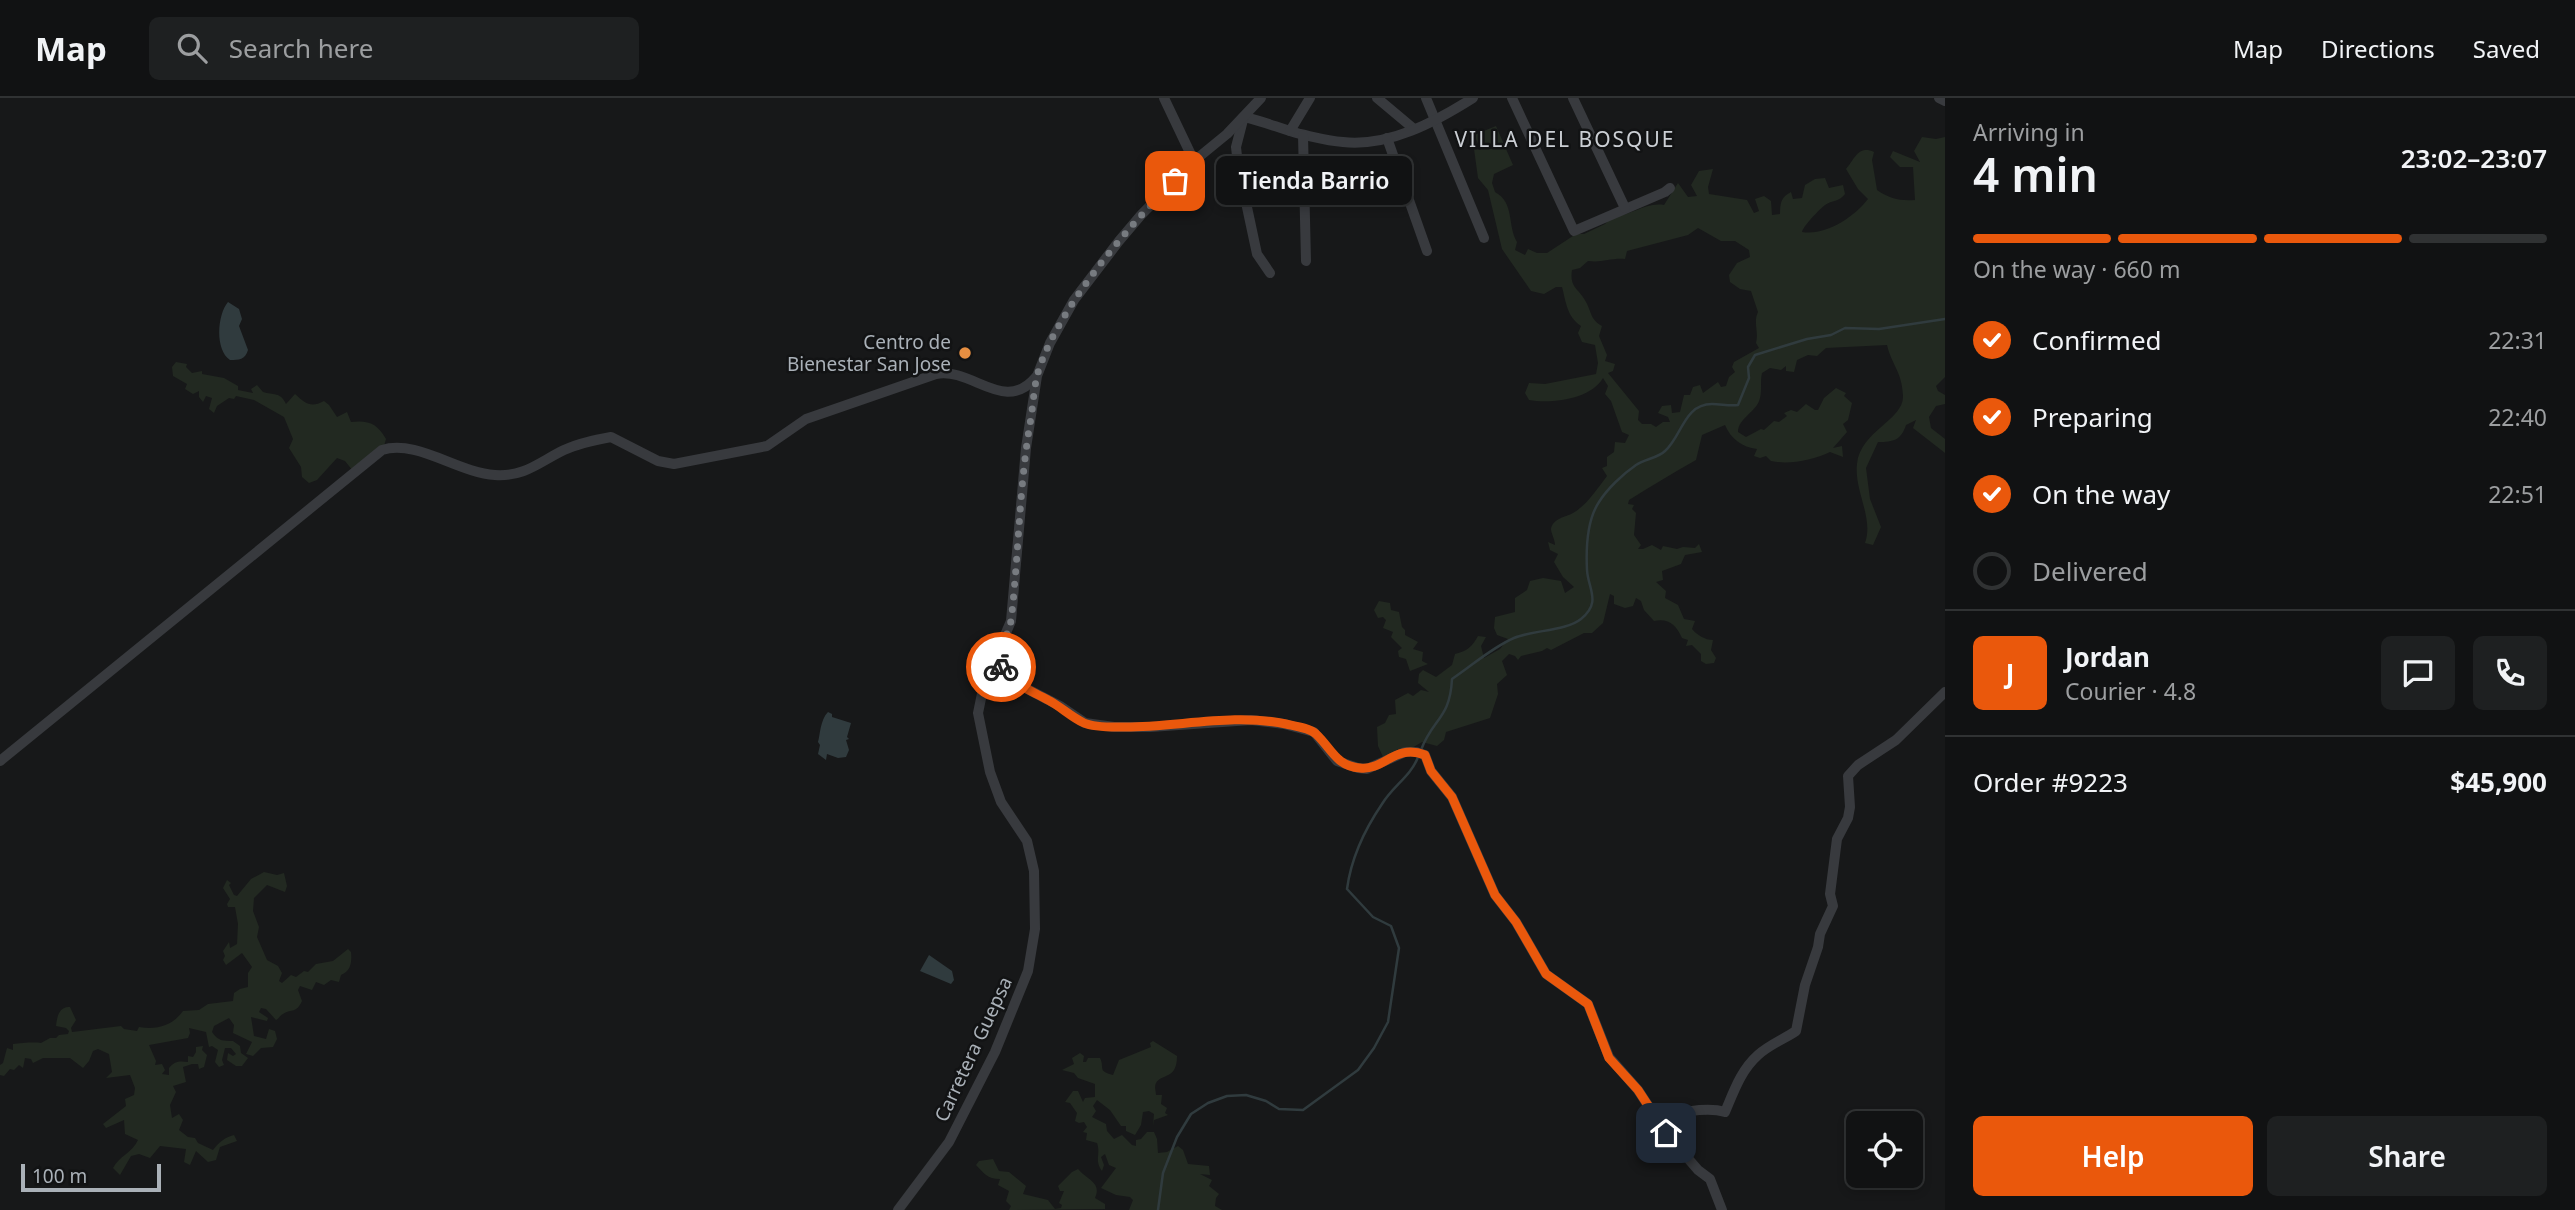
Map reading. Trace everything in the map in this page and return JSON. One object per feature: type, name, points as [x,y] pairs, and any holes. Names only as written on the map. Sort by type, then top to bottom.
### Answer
[{"type":"street","points":[[1164,98],[1194,161]]},
{"type":"street","name":"Carretera Guepsa","points":[[898,1210],[949,1142],[995,1052],[1028,971],[1032,950],[1035,929],[1034,871],[1027,841],[1001,802],[990,772],[978,713],[984,684],[1004,643],[1011,621],[1026,448],[1037,376],[1050,343],[1074,300],[1141,215],[1261,98]]},
{"type":"street","points":[[1290,131],[1310,98]]},
{"type":"street","points":[[1377,98],[1415,129]]},
{"type":"street","points":[[1426,98],[1484,238]]},
{"type":"street","points":[[1270,273],[1256,254],[1238,165],[1236,147],[1244,117],[1303,135],[1343,142],[1387,138],[1415,129],[1473,98]]},
{"type":"street","points":[[1512,98],[1574,231],[1670,188]]},
{"type":"street","points":[[1573,98],[1625,208]]},
{"type":"street","points":[[1938,98],[1945,101]]},
{"type":"street","points":[[1303,135],[1306,261]]},
{"type":"street","points":[[1387,138],[1427,251]]},
{"type":"street","points":[[0,761],[382,450],[392,446],[406,447],[476,472],[497,476],[526,472],[567,449],[611,437],[658,461],[674,464],[767,446],[806,419],[936,374],[946,372],[1000,391],[1017,392],[1037,376]]},
{"type":"street","points":[[995,658],[1010,680],[1060,706],[1085,723],[1114,727],[1251,720],[1284,724],[1314,732],[1337,761],[1367,769],[1405,752],[1421,753],[1431,771],[1452,797],[1495,895],[1516,922],[1546,974],[1588,1004],[1609,1058],[1638,1090],[1659,1123],[1698,1170],[1710,1179],[1722,1210]]},
{"type":"street","points":[[1659,1123],[1664,1118],[1694,1110],[1725,1112],[1738,1080],[1752,1062],[1796,1031],[1805,985],[1820,934],[1833,906],[1830,894],[1837,839],[1848,818],[1850,807],[1848,776],[1858,765],[1896,740],[1945,692]]},
{"type":"shaded area","points":[[1496,126],[1513,165],[1494,174],[1492,183],[1495,192],[1508,208],[1517,242],[1515,250],[1525,255],[1528,249],[1547,253],[1576,234],[1584,234],[1605,224],[1613,216],[1651,205],[1664,205],[1678,183],[1688,197],[1697,196],[1691,185],[1699,171],[1713,169],[1709,194],[1747,200],[1754,213],[1759,211],[1755,199],[1764,196],[1771,201],[1772,215],[1780,214],[1785,196],[1791,192],[1793,199],[1802,198],[1805,185],[1815,179],[1825,178],[1829,188],[1843,185],[1845,194],[1822,207],[1802,232],[1820,231],[1839,224],[1868,199],[1858,189],[1846,169],[1860,152],[1874,152],[1872,160],[1877,190],[1895,199],[1915,200],[1913,167],[1900,167],[1890,157],[1893,151],[1920,162],[1914,151],[1922,137],[1945,137],[1945,377],[1936,386],[1938,391],[1945,395],[1945,404],[1936,406],[1929,417],[1931,428],[1945,439],[1945,453],[1913,428],[1916,420],[1906,425],[1896,439],[1878,442],[1866,468],[1870,499],[1881,527],[1873,545],[1865,543],[1866,514],[1858,484],[1857,464],[1866,443],[1897,412],[1903,396],[1901,380],[1887,345],[1826,348],[1817,356],[1808,355],[1797,360],[1794,372],[1786,371],[1786,366],[1781,370],[1770,368],[1762,373],[1758,403],[1741,423],[1738,432],[1746,437],[1764,430],[1774,421],[1779,422],[1787,416],[1784,413],[1791,410],[1797,412],[1806,404],[1818,410],[1824,398],[1836,388],[1846,393],[1844,396],[1852,403],[1848,420],[1843,424],[1847,432],[1833,448],[1842,446],[1843,457],[1830,452],[1801,461],[1771,461],[1766,456],[1754,456],[1757,449],[1738,442],[1725,425],[1702,435],[1696,460],[1629,500],[1628,504],[1634,505],[1632,509],[1636,513],[1634,535],[1641,545],[1638,549],[1652,545],[1661,550],[1663,546],[1677,549],[1695,548],[1699,544],[1702,552],[1685,555],[1681,564],[1662,571],[1663,580],[1656,582],[1666,591],[1665,598],[1678,605],[1684,619],[1695,621],[1692,629],[1704,638],[1713,640],[1711,650],[1716,658],[1714,663],[1706,664],[1701,661],[1701,654],[1692,645],[1686,646],[1688,640],[1682,638],[1674,626],[1664,621],[1654,621],[1644,610],[1641,601],[1636,598],[1633,606],[1625,608],[1614,604],[1614,596],[1610,594],[1603,623],[1592,633],[1584,633],[1551,650],[1547,648],[1521,656],[1518,660],[1509,654],[1502,661],[1507,675],[1497,684],[1498,694],[1490,718],[1446,732],[1444,740],[1437,746],[1422,742],[1405,752],[1398,749],[1384,759],[1378,746],[1377,727],[1385,723],[1389,715],[1396,714],[1395,700],[1408,693],[1413,696],[1421,690],[1429,692],[1418,683],[1419,674],[1423,670],[1436,677],[1452,665],[1455,654],[1469,648],[1478,636],[1486,637],[1481,646],[1484,658],[1500,649],[1508,639],[1497,635],[1494,628],[1495,617],[1515,612],[1515,598],[1527,590],[1530,581],[1543,578],[1561,581],[1565,593],[1574,587],[1563,577],[1554,562],[1558,554],[1550,550],[1548,542],[1555,545],[1552,525],[1578,510],[1592,496],[1607,476],[1602,468],[1607,466],[1607,457],[1614,452],[1615,442],[1625,443],[1629,435],[1622,432],[1611,401],[1605,394],[1608,386],[1603,378],[1590,391],[1570,398],[1529,400],[1525,393],[1529,383],[1545,384],[1596,374],[1598,363],[1595,345],[1582,342],[1578,333],[1581,326],[1570,314],[1562,287],[1556,287],[1544,294],[1531,291],[1502,249],[1488,190],[1478,178],[1474,149],[1481,150],[1474,135]],"holes":[[[1698,228],[1721,241],[1735,241],[1749,250],[1750,257],[1737,263],[1729,275],[1730,282],[1740,289],[1751,291],[1758,312],[1756,343],[1759,348],[1734,362],[1732,367],[1735,372],[1729,377],[1726,386],[1721,387],[1718,382],[1703,393],[1700,385],[1693,387],[1690,395],[1684,395],[1680,412],[1672,413],[1671,405],[1662,406],[1658,413],[1668,417],[1670,422],[1663,422],[1656,427],[1642,424],[1638,420],[1639,411],[1608,373],[1613,371],[1615,364],[1605,361],[1607,355],[1599,336],[1602,326],[1593,318],[1584,298],[1574,285],[1572,270],[1580,268],[1588,261],[1625,259],[1627,251],[1688,235]]]},
{"type":"shaded area","points":[[228,302],[239,309],[242,319],[239,326],[248,350],[243,358],[239,359],[230,360],[220,341],[220,323]]},
{"type":"shaded area","points":[[176,362],[187,364],[186,367],[192,373],[202,371],[202,374],[224,378],[238,386],[238,390],[253,393],[251,389],[257,385],[263,392],[279,396],[286,404],[295,394],[309,404],[324,401],[337,417],[347,412],[351,422],[367,422],[379,429],[386,439],[384,446],[353,471],[345,461],[337,458],[317,480],[309,483],[302,477],[301,467],[289,448],[293,439],[284,417],[254,400],[236,396],[217,406],[214,413],[209,409],[212,398],[206,396],[203,402],[199,391],[193,394],[185,389],[187,384],[173,376],[172,367]]},
{"type":"shaded area","points":[[1379,601],[1390,603],[1391,610],[1399,612],[1405,635],[1418,642],[1413,649],[1423,652],[1422,661],[1428,664],[1410,671],[1406,659],[1399,657],[1398,651],[1402,648],[1391,637],[1393,632],[1383,628],[1386,620],[1383,617],[1378,618],[1374,610]]},
{"type":"shaded area","points":[[828,712],[832,717],[851,723],[847,737],[849,739],[846,740],[849,750],[846,757],[838,758],[827,754],[826,760],[818,754],[823,719]]},
{"type":"shaded area","points":[[264,872],[277,875],[284,873],[287,886],[285,892],[267,885],[254,898],[253,911],[259,927],[257,937],[267,960],[278,966],[282,973],[279,981],[282,983],[291,975],[296,977],[304,971],[308,972],[316,964],[333,961],[348,949],[351,952],[349,969],[341,975],[339,982],[331,980],[324,985],[316,982],[312,990],[300,986],[300,1005],[276,1020],[266,1009],[261,1008],[259,1012],[268,1018],[267,1021],[251,1017],[254,1036],[266,1039],[269,1029],[275,1031],[277,1039],[273,1047],[261,1048],[253,1056],[246,1054],[252,1042],[233,1033],[234,1025],[229,1018],[214,1026],[212,1032],[216,1037],[233,1041],[240,1046],[241,1053],[248,1058],[242,1066],[236,1066],[227,1060],[228,1053],[233,1056],[236,1054],[231,1048],[225,1048],[222,1060],[224,1065],[219,1067],[215,1062],[218,1050],[209,1047],[206,1032],[189,1028],[188,1038],[149,1045],[156,1061],[155,1065],[162,1064],[165,1070],[162,1074],[169,1075],[171,1066],[177,1062],[188,1062],[188,1056],[193,1057],[196,1047],[203,1046],[202,1050],[207,1055],[204,1067],[199,1069],[198,1064],[192,1064],[183,1067],[186,1082],[173,1086],[176,1092],[170,1105],[172,1118],[179,1114],[183,1120],[179,1130],[213,1150],[231,1136],[234,1135],[237,1141],[220,1147],[216,1160],[208,1162],[196,1151],[190,1165],[184,1162],[186,1149],[160,1146],[150,1158],[139,1154],[131,1156],[120,1175],[113,1168],[138,1140],[125,1134],[124,1120],[106,1128],[103,1124],[126,1106],[125,1099],[134,1095],[135,1088],[130,1075],[106,1078],[112,1072],[109,1054],[98,1049],[93,1051],[83,1068],[70,1058],[43,1058],[33,1063],[31,1059],[25,1058],[23,1068],[19,1065],[4,1076],[0,1075],[0,1065],[7,1048],[13,1050],[13,1044],[41,1043],[68,1034],[66,1028],[56,1026],[59,1013],[66,1007],[70,1007],[76,1020],[71,1028],[72,1032],[121,1026],[137,1031],[139,1027],[152,1028],[169,1023],[183,1011],[199,1010],[208,1004],[233,1001],[234,993],[248,987],[248,973],[252,967],[242,953],[226,965],[223,960],[223,951],[229,942],[230,948],[237,944],[238,924],[235,907],[228,907],[230,899],[223,888],[227,880],[237,896],[251,879]]},
{"type":"shaded area","points":[[929,955],[952,971],[954,980],[951,984],[920,971]]},
{"type":"shaded area","points":[[1153,1041],[1177,1056],[1175,1069],[1155,1086],[1156,1095],[1162,1095],[1161,1104],[1167,1108],[1165,1113],[1168,1115],[1154,1120],[1153,1126],[1154,1114],[1143,1112],[1141,1125],[1135,1135],[1126,1131],[1126,1126],[1121,1126],[1110,1110],[1097,1100],[1093,1106],[1096,1111],[1092,1117],[1106,1124],[1107,1131],[1114,1139],[1122,1135],[1136,1146],[1136,1140],[1141,1139],[1147,1132],[1154,1132],[1158,1153],[1178,1146],[1183,1150],[1188,1164],[1209,1166],[1210,1175],[1200,1174],[1212,1180],[1209,1186],[1219,1194],[1215,1206],[1222,1210],[1129,1210],[1133,1200],[1130,1197],[1116,1195],[1101,1188],[1116,1168],[1109,1165],[1105,1154],[1101,1157],[1104,1165],[1102,1171],[1098,1164],[1097,1143],[1086,1140],[1087,1133],[1083,1132],[1087,1127],[1084,1122],[1075,1121],[1077,1113],[1070,1103],[1065,1102],[1073,1091],[1078,1091],[1083,1102],[1085,1098],[1095,1097],[1095,1084],[1062,1070],[1074,1064],[1072,1058],[1080,1053],[1084,1056],[1083,1062],[1088,1058],[1100,1058],[1103,1071],[1113,1075],[1119,1060],[1151,1047],[1150,1043]]},
{"type":"shaded area","points":[[993,1159],[999,1171],[1009,1172],[1026,1186],[1023,1194],[1048,1200],[1055,1209],[1061,1208],[1059,1203],[1064,1191],[1060,1191],[1058,1186],[1078,1169],[1095,1185],[1095,1198],[1105,1204],[1105,1209],[1009,1210],[1011,1206],[1006,1201],[1009,1191],[998,1185],[1000,1179],[989,1177],[976,1165],[979,1161]]},
{"type":"waterway","points":[[1421,750],[1448,702],[1452,679],[1514,638],[1567,626],[1587,613],[1592,601],[1587,570],[1588,535],[1599,502],[1631,469],[1665,451],[1695,409],[1712,404],[1738,405],[1749,378],[1748,367],[1755,355],[1807,339],[1831,335],[1845,328],[1879,329],[1945,319]]},
{"type":"waterway","points":[[1158,1210],[1163,1173],[1177,1137],[1191,1114],[1208,1103],[1227,1096],[1246,1095],[1266,1101],[1279,1109],[1303,1110],[1358,1070],[1374,1048],[1388,1022],[1399,948],[1391,926],[1373,917],[1347,889],[1355,856],[1370,824],[1386,798],[1411,770],[1418,757]]},
{"type":"way so far","points":[[1001,667],[995,658],[1004,643],[1011,621],[1026,448],[1037,376],[1050,343],[1074,300],[1141,215],[1175,181]]},
{"type":"place","name":"Tienda Barrio","points":[[1175,181]]},
{"type":"place","name":"Centro de Bienestar San Jose","points":[[965,353]]},
{"type":"district","name":"VILLA DEL BOSQUE","points":[[1565,140]]},
{"type":"route","points":[[1001,667],[1010,680],[1060,706],[1085,723],[1114,727],[1251,720],[1284,724],[1314,732],[1337,761],[1367,769],[1405,752],[1425,755],[1431,771],[1452,797],[1495,895],[1516,922],[1546,974],[1588,1004],[1609,1058],[1638,1090],[1666,1133]]}]
